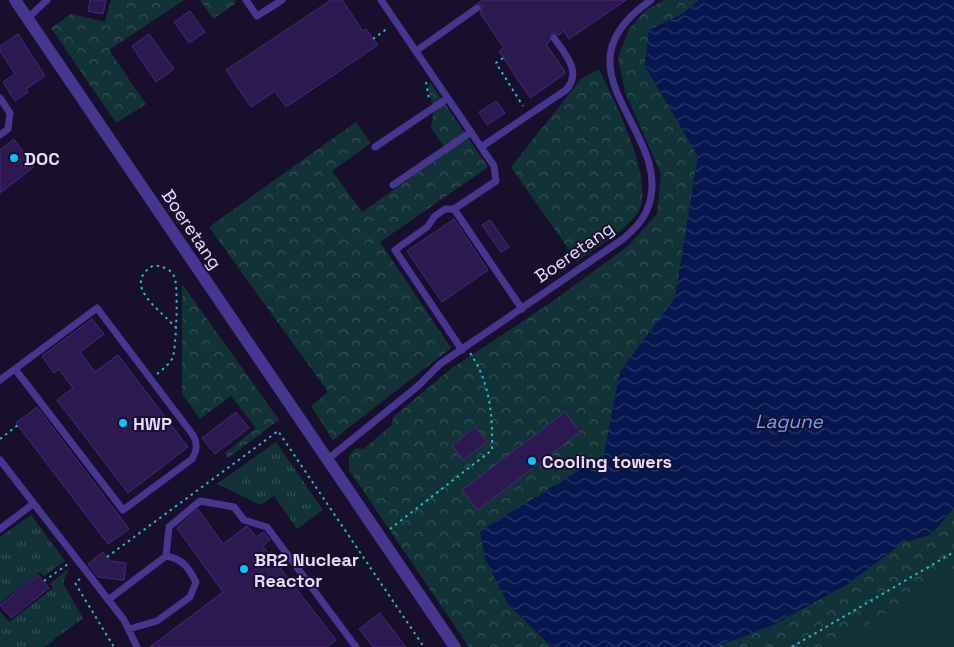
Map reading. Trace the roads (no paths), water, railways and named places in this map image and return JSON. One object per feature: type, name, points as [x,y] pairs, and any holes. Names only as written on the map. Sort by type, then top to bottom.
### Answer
[{"type":"street","name":"Boeretang","points":[[14,0],[455,647]]},
{"type":"lane","points":[[27,19],[47,0]]},
{"type":"lane","points":[[246,0],[257,16],[282,0]]},
{"type":"lane","points":[[381,0],[494,166],[496,181],[454,209],[445,209],[434,216],[427,227],[396,250],[464,349]]},
{"type":"lane","name":"Boeretang","points":[[328,459],[418,386],[431,371],[623,240],[637,226],[647,211],[652,181],[649,162],[614,87],[610,65],[612,46],[619,29],[631,14],[651,0]]},
{"type":"lane","points":[[416,51],[477,8]]},
{"type":"lane","points":[[481,147],[566,90],[572,82],[574,74],[571,63],[554,38]]},
{"type":"lane","points":[[0,98],[10,113],[8,129],[0,136]]},
{"type":"lane","points":[[375,147],[448,98]]},
{"type":"lane","points":[[393,185],[471,132]]},
{"type":"lane","points":[[454,209],[522,309]]},
{"type":"lane","points":[[0,380],[97,308],[193,435],[196,440],[196,453],[192,459],[123,510],[16,369]]},
{"type":"lane","points":[[0,460],[108,600],[128,629],[137,647]]},
{"type":"lane","points":[[166,556],[169,527],[200,501],[234,507],[244,520],[267,527],[356,647]]},
{"type":"lane","points":[[0,529],[33,504]]},
{"type":"lane","points":[[108,600],[166,556],[178,558],[189,568],[196,582],[190,597],[157,621],[128,629]]},
{"type":"water","name":"Lagune","points":[[699,0],[954,0],[954,508],[931,534],[902,543],[846,585],[771,626],[715,647],[554,647],[508,604],[485,559],[480,531],[604,455],[620,372],[675,298],[698,156],[645,66],[649,30],[684,13]]},
{"type":"place","name":"DOC","points":[[14,158]]},
{"type":"place","name":"HWP","points":[[123,423]]},
{"type":"place","name":"Cooling towers","points":[[532,461]]},
{"type":"place","name":"BR2 Nuclear Reactor","points":[[244,569]]}]
